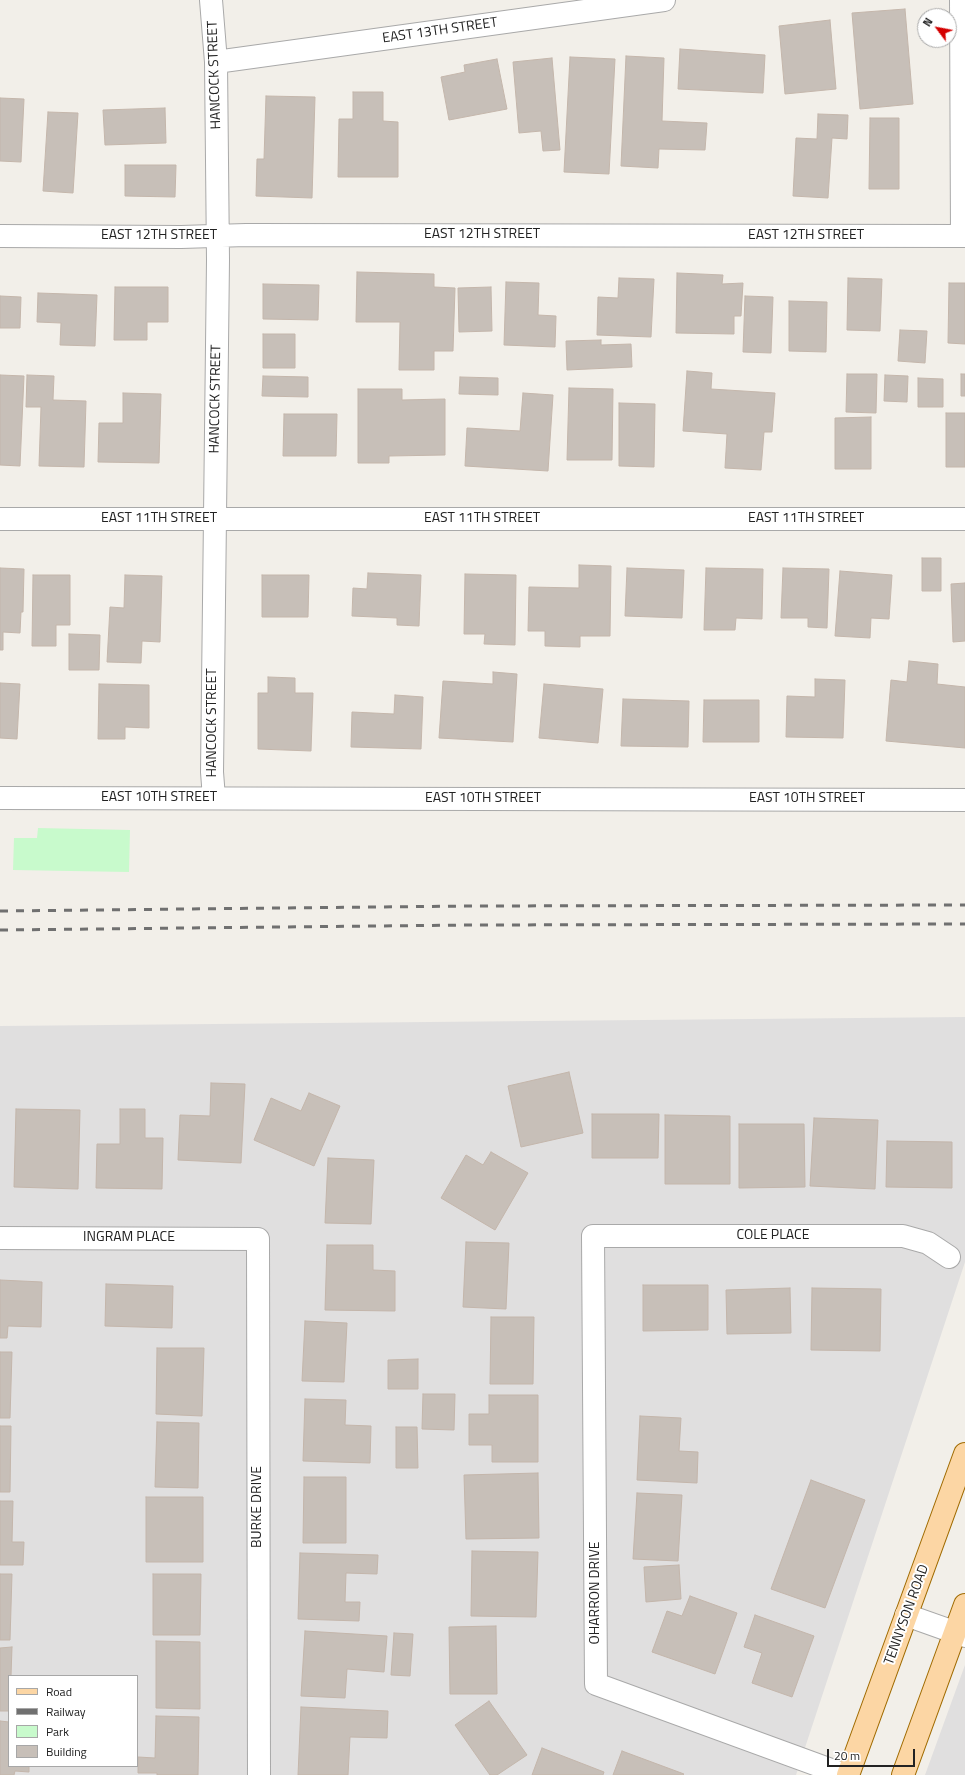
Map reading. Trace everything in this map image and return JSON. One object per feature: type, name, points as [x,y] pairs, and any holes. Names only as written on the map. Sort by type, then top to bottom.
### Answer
[{"type":"main road","name":"TENNYSON ROAD","points":[[847,1775],[965,1454]]},
{"type":"main road","points":[[903,1775],[960,1634],[965,1605]]},
{"type":"street","name":"HANCOCK STREET","points":[[212,0],[216,62],[216,235],[218,260],[214,491],[212,772],[214,798]]},
{"type":"street","name":"EAST 13TH STREET","points":[[216,62],[664,0]]},
{"type":"street","points":[[961,0],[964,236]]},
{"type":"street","name":"EAST 12TH STREET","points":[[0,236],[964,236]]},
{"type":"street","name":"EAST 11TH STREET","points":[[0,519],[965,519]]},
{"type":"street","name":"EAST 10TH STREET","points":[[0,798],[965,800]]},
{"type":"street","name":"COLE PLACE","points":[[593,1236],[903,1236],[928,1243],[949,1257]]},
{"type":"street","name":"OHARRON DRIVE","points":[[593,1236],[596,1684],[847,1775]]},
{"type":"street","name":"INGRAM PLACE","points":[[0,1238],[258,1239]]},
{"type":"street","name":"BURKE DRIVE","points":[[258,1239],[259,1775]]},
{"type":"street","points":[[906,1615],[960,1634]]},
{"type":"shaded area","points":[[965,1017],[965,1262],[796,1775],[0,1775],[0,1026]]},
{"type":"shaded area","points":[[965,1665],[965,1775],[925,1775]]},
{"type":"green space","points":[[38,828],[130,830],[129,872],[13,870],[14,838],[37,838]]},
{"type":"building","points":[[905,9],[913,104],[860,109],[852,13]]},
{"type":"building","points":[[830,20],[836,89],[785,94],[779,26]]},
{"type":"building","points":[[680,49],[765,55],[763,93],[678,89]]},
{"type":"building","points":[[626,56],[664,58],[662,121],[707,123],[705,150],[659,149],[658,168],[621,166]]},
{"type":"building","points":[[570,57],[615,59],[609,174],[564,172]]},
{"type":"building","points":[[552,58],[560,150],[543,151],[541,131],[519,133],[513,62]]},
{"type":"building","points":[[497,59],[507,109],[449,120],[441,77],[465,72],[464,65]]},
{"type":"building","points":[[353,92],[383,92],[383,121],[398,122],[398,177],[338,177],[339,119],[353,119]]},
{"type":"building","points":[[266,96],[315,97],[312,198],[256,196],[257,159],[264,159]]},
{"type":"building","points":[[0,98],[24,99],[21,162],[0,161]]},
{"type":"building","points":[[165,108],[166,143],[105,145],[103,110]]},
{"type":"building","points":[[48,112],[78,113],[73,193],[43,191]]},
{"type":"building","points":[[818,114],[848,115],[847,139],[832,138],[828,198],[793,196],[796,138],[817,139]]},
{"type":"building","points":[[870,118],[899,118],[899,189],[869,189]]},
{"type":"building","points":[[125,165],[176,165],[175,197],[125,196]]},
{"type":"building","points":[[357,272],[434,274],[434,287],[455,288],[453,351],[434,351],[434,370],[399,370],[400,322],[356,322]]},
{"type":"building","points":[[677,273],[723,275],[722,284],[743,283],[741,316],[734,316],[734,334],[676,333]]},
{"type":"building","points":[[619,278],[654,279],[651,337],[597,335],[598,297],[618,298]]},
{"type":"building","points":[[848,278],[882,279],[880,331],[847,330]]},
{"type":"building","points":[[506,282],[539,283],[538,315],[556,316],[555,347],[504,345]]},
{"type":"building","points":[[949,283],[965,283],[965,344],[948,343]]},
{"type":"building","points":[[263,284],[319,285],[318,320],[263,319]]},
{"type":"building","points":[[115,287],[168,287],[168,322],[147,322],[147,340],[114,340]]},
{"type":"building","points":[[491,287],[492,331],[459,332],[458,288]]},
{"type":"building","points":[[38,293],[97,295],[95,346],[60,345],[61,323],[37,322]]},
{"type":"building","points":[[0,296],[21,297],[20,328],[0,328]]},
{"type":"building","points":[[745,296],[773,297],[771,353],[743,352]]},
{"type":"building","points":[[789,301],[827,302],[826,352],[789,351]]},
{"type":"building","points":[[900,330],[927,331],[925,363],[898,361]]},
{"type":"building","points":[[263,334],[295,334],[295,368],[263,368]]},
{"type":"building","points":[[601,340],[601,345],[631,344],[632,367],[567,370],[566,341]]},
{"type":"building","points":[[687,371],[712,373],[711,389],[775,393],[772,432],[764,432],[761,470],[725,468],[727,434],[683,431]]},
{"type":"building","points":[[847,374],[877,374],[876,413],[846,412]]},
{"type":"building","points":[[961,374],[965,374],[965,396],[961,396]]},
{"type":"building","points":[[0,375],[24,376],[20,466],[0,465]]},
{"type":"building","points":[[27,375],[54,376],[53,400],[86,401],[84,467],[39,466],[41,407],[26,407]]},
{"type":"building","points":[[885,375],[908,376],[907,402],[884,401]]},
{"type":"building","points":[[263,376],[308,377],[308,397],[262,396]]},
{"type":"building","points":[[460,377],[498,378],[498,395],[459,394]]},
{"type":"building","points":[[918,378],[943,379],[943,407],[918,407]]},
{"type":"building","points":[[569,388],[613,389],[612,460],[567,460]]},
{"type":"building","points":[[358,389],[402,389],[402,400],[445,399],[445,455],[389,456],[389,463],[358,463]]},
{"type":"building","points":[[123,393],[161,394],[159,463],[98,462],[99,423],[123,423]]},
{"type":"building","points":[[523,393],[553,395],[548,471],[465,466],[467,428],[520,431]]},
{"type":"building","points":[[619,403],[655,404],[654,467],[619,466]]},
{"type":"building","points":[[946,413],[965,413],[965,467],[946,467]]},
{"type":"building","points":[[284,414],[337,414],[336,456],[283,456]]},
{"type":"building","points":[[871,417],[871,469],[835,469],[835,418]]},
{"type":"building","points":[[922,558],[941,558],[941,591],[922,591]]},
{"type":"building","points":[[579,565],[611,566],[610,636],[580,636],[580,647],[545,646],[545,631],[528,631],[529,587],[579,588]]},
{"type":"building","points":[[0,568],[24,569],[23,612],[21,612],[20,633],[3,632],[3,650],[0,650]]},
{"type":"building","points":[[627,568],[684,570],[682,618],[625,616]]},
{"type":"building","points":[[706,568],[763,569],[762,619],[736,618],[735,630],[704,630]]},
{"type":"building","points":[[783,568],[829,569],[827,628],[808,627],[808,618],[781,618]]},
{"type":"building","points":[[840,571],[892,575],[889,619],[871,618],[870,638],[835,636]]},
{"type":"building","points":[[368,573],[421,575],[419,626],[397,625],[397,618],[352,616],[353,588],[367,589]]},
{"type":"building","points":[[465,574],[516,575],[515,645],[484,644],[485,634],[464,634]]},
{"type":"building","points":[[33,575],[70,575],[70,625],[56,625],[56,646],[32,646]]},
{"type":"building","points":[[125,575],[162,576],[160,642],[142,641],[141,663],[107,662],[110,607],[124,608]]},
{"type":"building","points":[[262,575],[309,575],[308,617],[262,617]]},
{"type":"building","points":[[965,583],[965,641],[953,642],[951,584]]},
{"type":"building","points":[[69,634],[100,635],[99,670],[69,670]]},
{"type":"building","points":[[909,661],[938,664],[937,684],[965,687],[965,748],[886,741],[891,680],[907,682]]},
{"type":"building","points":[[493,672],[517,674],[513,742],[439,738],[443,681],[493,684]]},
{"type":"building","points":[[268,677],[295,678],[295,693],[313,693],[311,751],[258,749],[258,693],[268,693]]},
{"type":"building","points":[[815,679],[845,680],[843,738],[786,737],[787,696],[815,697]]},
{"type":"building","points":[[0,683],[20,684],[17,739],[0,738]]},
{"type":"building","points":[[99,684],[149,685],[149,728],[125,727],[125,739],[98,739]]},
{"type":"building","points":[[544,684],[603,689],[598,743],[539,738]]},
{"type":"building","points":[[395,695],[423,697],[421,749],[351,747],[352,712],[394,714]]},
{"type":"building","points":[[623,699],[689,701],[688,747],[621,746]]},
{"type":"building","points":[[704,700],[759,700],[759,742],[703,742]]},
{"type":"building","points":[[569,1072],[583,1133],[521,1147],[508,1086]]},
{"type":"building","points":[[211,1083],[245,1084],[241,1163],[178,1160],[180,1115],[210,1116]]},
{"type":"building","points":[[309,1093],[340,1106],[314,1166],[254,1140],[271,1098],[301,1111]]},
{"type":"building","points":[[16,1109],[80,1110],[78,1189],[14,1187]]},
{"type":"building","points":[[120,1109],[145,1109],[145,1138],[163,1138],[162,1189],[96,1188],[97,1144],[120,1144]]},
{"type":"building","points":[[592,1114],[659,1114],[658,1158],[592,1158]]},
{"type":"building","points":[[665,1115],[730,1116],[730,1184],[665,1184]]},
{"type":"building","points":[[814,1118],[878,1120],[875,1189],[810,1186]]},
{"type":"building","points":[[739,1124],[804,1124],[805,1187],[739,1188]]},
{"type":"building","points":[[887,1141],[952,1142],[952,1188],[886,1187]]},
{"type":"building","points":[[491,1152],[528,1173],[495,1230],[441,1198],[466,1155],[483,1165]]},
{"type":"building","points":[[328,1158],[374,1160],[371,1224],[325,1223]]},
{"type":"building","points":[[466,1242],[509,1243],[506,1309],[463,1307]]},
{"type":"building","points":[[327,1245],[373,1245],[373,1270],[395,1271],[395,1311],[325,1310]]},
{"type":"building","points":[[0,1280],[42,1282],[41,1327],[8,1326],[7,1338],[0,1338]]},
{"type":"building","points":[[106,1284],[173,1286],[172,1328],[105,1326]]},
{"type":"building","points":[[643,1285],[708,1285],[708,1330],[643,1331]]},
{"type":"building","points":[[790,1288],[791,1333],[727,1334],[726,1290]]},
{"type":"building","points":[[812,1288],[881,1289],[880,1351],[811,1350]]},
{"type":"building","points":[[491,1317],[534,1317],[533,1384],[490,1384]]},
{"type":"building","points":[[305,1321],[347,1323],[344,1382],[302,1381]]},
{"type":"building","points":[[157,1348],[204,1348],[202,1416],[156,1414]]},
{"type":"building","points":[[0,1352],[12,1352],[10,1418],[0,1418]]},
{"type":"building","points":[[418,1359],[418,1389],[388,1389],[388,1360]]},
{"type":"building","points":[[423,1394],[455,1394],[454,1430],[422,1429]]},
{"type":"building","points":[[489,1395],[538,1395],[538,1462],[492,1462],[492,1445],[469,1445],[469,1414],[489,1414]]},
{"type":"building","points":[[305,1399],[346,1400],[345,1425],[371,1426],[370,1463],[303,1461]]},
{"type":"building","points":[[640,1416],[681,1418],[679,1451],[698,1452],[697,1483],[637,1480]]},
{"type":"building","points":[[157,1422],[199,1423],[198,1488],[155,1487]]},
{"type":"building","points":[[0,1426],[11,1426],[10,1492],[0,1492]]},
{"type":"building","points":[[396,1427],[417,1427],[418,1468],[396,1468]]},
{"type":"building","points":[[538,1473],[539,1538],[466,1539],[464,1475]]},
{"type":"building","points":[[304,1477],[346,1477],[346,1543],[303,1543]]},
{"type":"building","points":[[811,1480],[865,1500],[825,1608],[771,1589]]},
{"type":"building","points":[[637,1493],[682,1495],[678,1561],[633,1559]]},
{"type":"building","points":[[146,1497],[203,1497],[203,1562],[146,1562]]},
{"type":"building","points":[[0,1501],[13,1501],[12,1542],[24,1542],[23,1565],[0,1565]]},
{"type":"building","points":[[472,1551],[538,1552],[536,1617],[471,1616]]},
{"type":"building","points":[[300,1553],[378,1555],[377,1574],[346,1573],[345,1602],[360,1602],[359,1621],[298,1619]]},
{"type":"building","points":[[679,1565],[681,1599],[646,1602],[644,1567]]},
{"type":"building","points":[[0,1574],[12,1574],[10,1640],[0,1640]]},
{"type":"building","points":[[153,1574],[201,1574],[200,1635],[153,1635]]},
{"type":"building","points":[[690,1596],[737,1613],[715,1674],[652,1652],[667,1611],[682,1616]]},
{"type":"building","points":[[755,1615],[814,1636],[792,1697],[752,1683],[762,1653],[744,1647]]},
{"type":"building","points":[[496,1626],[497,1694],[450,1694],[449,1627]]},
{"type":"building","points":[[305,1631],[387,1636],[384,1672],[347,1669],[345,1698],[301,1696]]},
{"type":"building","points":[[394,1633],[413,1634],[410,1676],[391,1675]]},
{"type":"building","points":[[156,1641],[200,1642],[200,1709],[156,1708]]},
{"type":"building","points":[[12,1647],[11,1675],[8,1675],[8,1711],[0,1711],[0,1648]]},
{"type":"building","points":[[489,1701],[527,1755],[497,1775],[490,1775],[455,1725]]},
{"type":"building","points":[[301,1707],[388,1711],[387,1738],[350,1737],[348,1775],[298,1775]]},
{"type":"building","points":[[156,1716],[199,1717],[198,1775],[157,1775],[157,1773],[138,1773],[138,1757],[155,1758]]},
{"type":"building","points":[[0,1721],[8,1722],[8,1767],[29,1767],[29,1772],[15,1771],[14,1775],[0,1775]]},
{"type":"building","points":[[542,1748],[604,1772],[603,1775],[532,1775]]},
{"type":"building","points":[[622,1751],[684,1774],[613,1775]]},
{"type":"railway","points":[[0,911],[469,906],[965,905]]},
{"type":"railway","points":[[0,930],[469,925],[965,924]]}]
